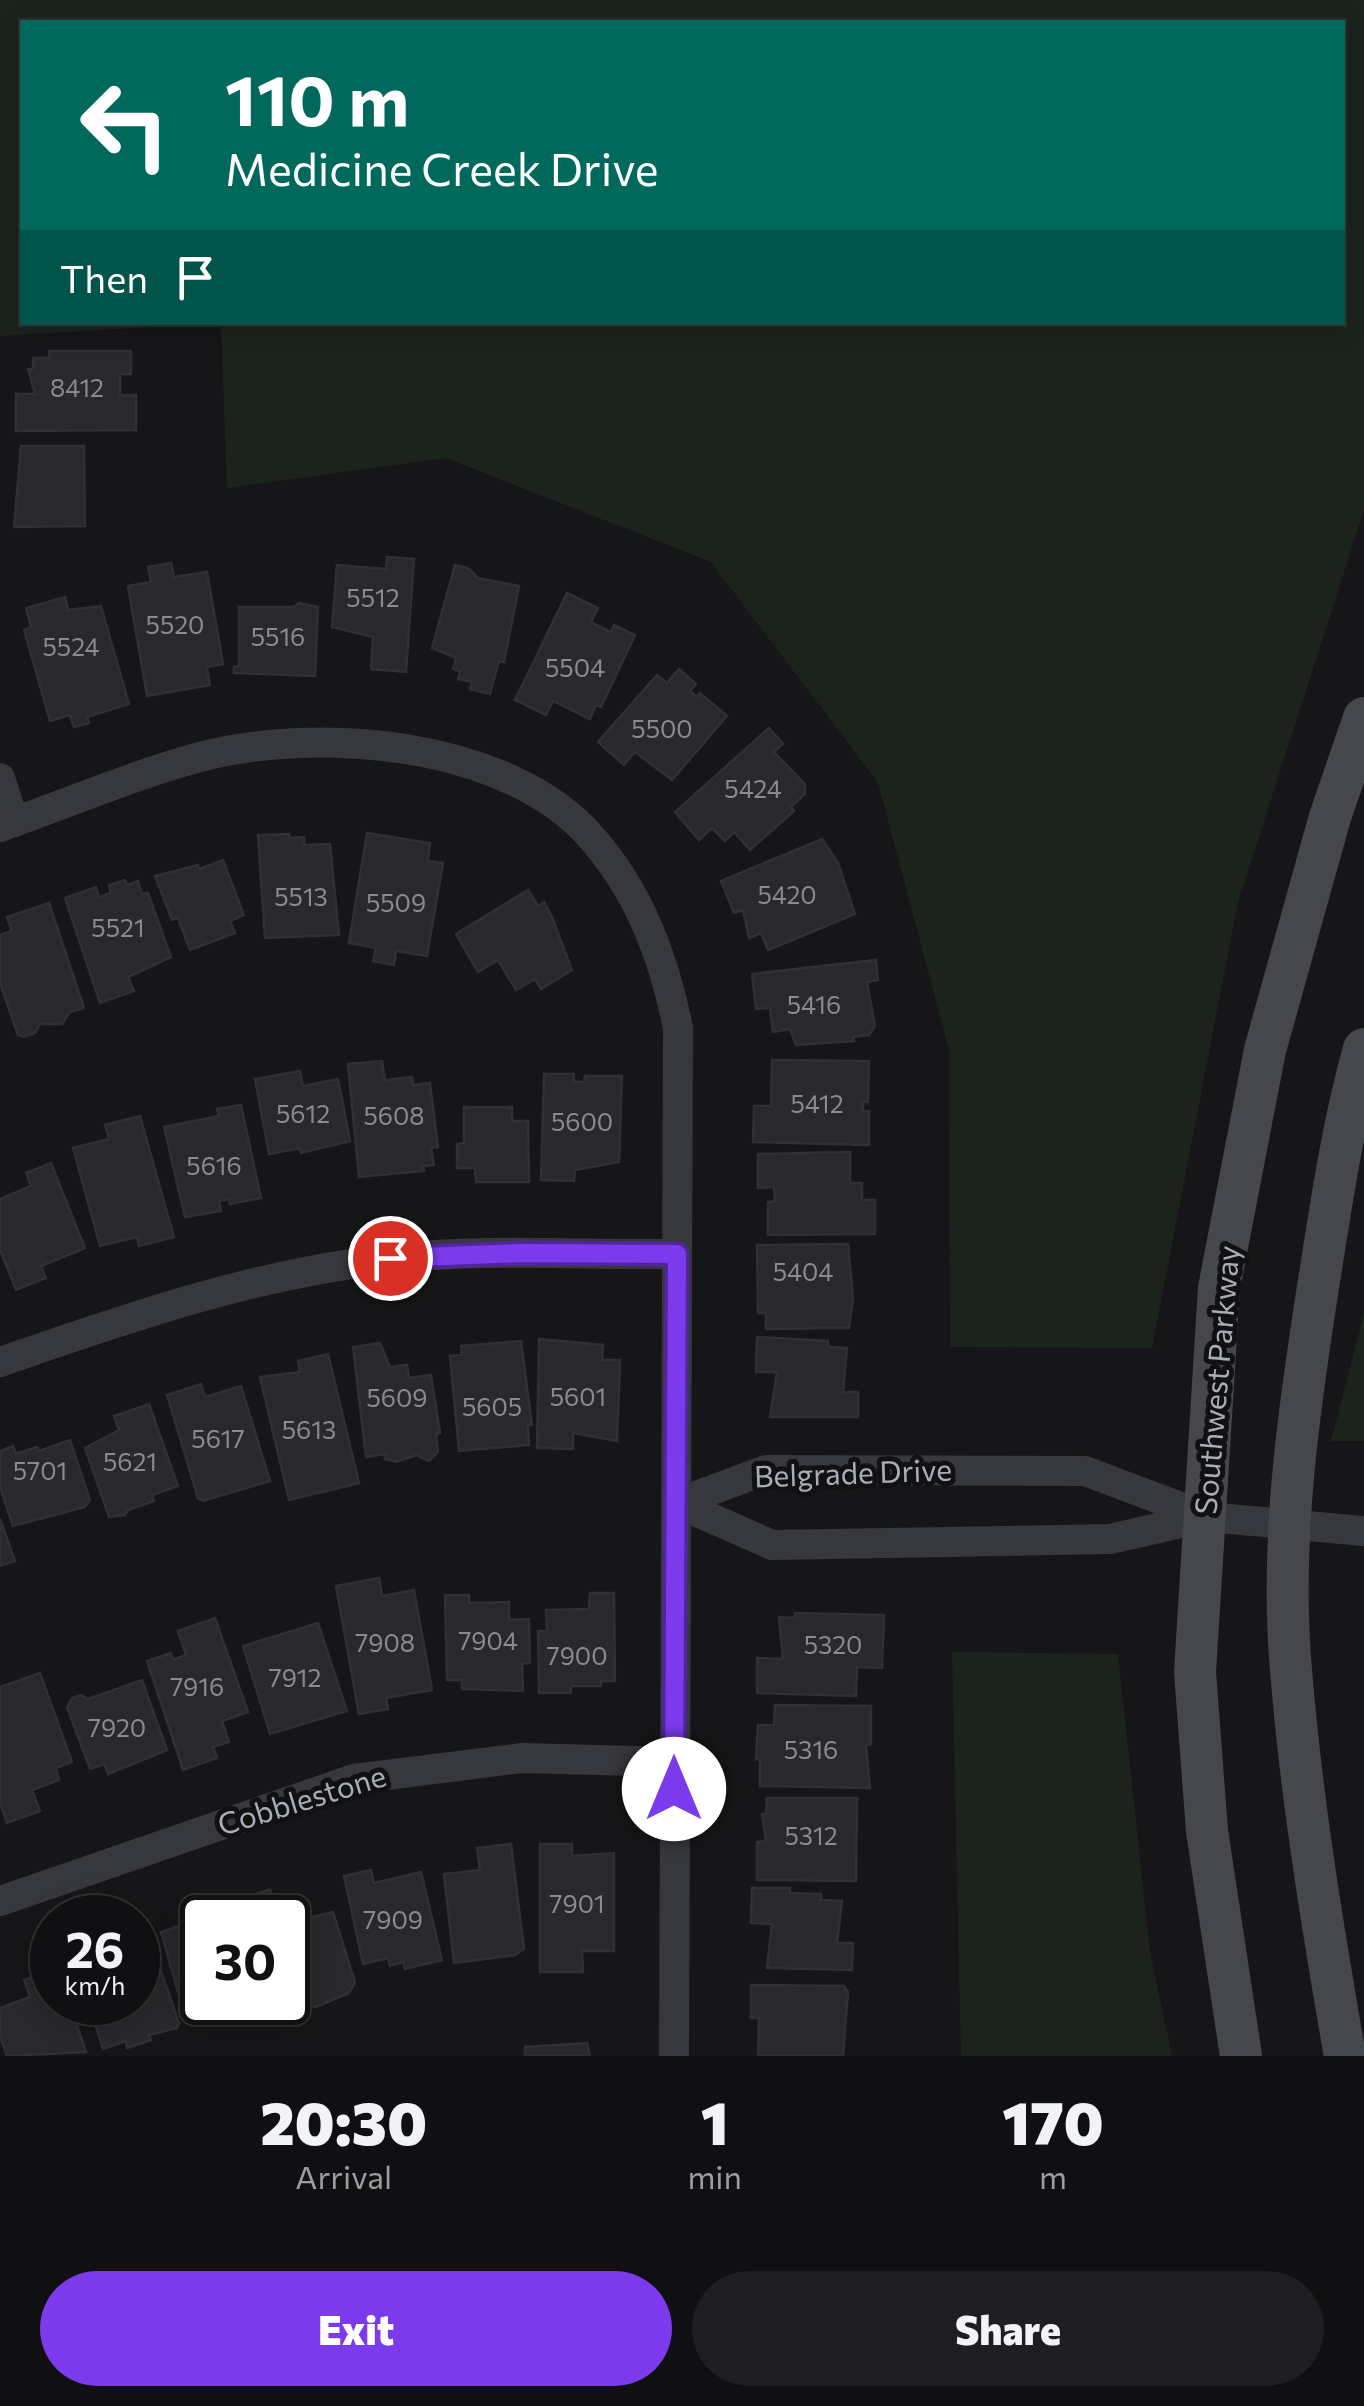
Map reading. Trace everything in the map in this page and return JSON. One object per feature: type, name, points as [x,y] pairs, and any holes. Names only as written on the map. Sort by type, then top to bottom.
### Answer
[{"type":"main road","name":"Southwest Parkway","points":[[1241,2056],[1208,1831],[1195,1672],[1219,1288],[1265,1050],[1330,817],[1364,718]]},
{"type":"main road","points":[[1345,2056],[1306,1814],[1290,1654],[1289,1528],[1301,1401],[1344,1120],[1364,1049]]},
{"type":"street","points":[[0,778],[7,824],[201,757],[300,743],[420,750],[482,766],[538,796],[590,834],[622,878],[651,929],[667,972],[678,1028],[674,2056]]},
{"type":"street","points":[[0,1362],[200,1296],[390,1258],[521,1253],[677,1254]]},
{"type":"street","name":"Belgrade Drive","points":[[677,1503],[766,1470],[1085,1471],[1206,1517],[1289,1528],[1364,1532]]},
{"type":"street","name":"Belgrade Drive","points":[[677,1503],[772,1546],[1110,1540],[1206,1517]]},
{"type":"street","name":"Cobblestone","points":[[0,1900],[354,1780],[522,1758],[674,1762]]},
{"type":"shaded area","points":[[0,0],[1364,0],[1364,510],[1238,902],[1152,1348],[950,1347],[949,1050],[878,783],[711,562],[446,458],[227,488],[221,325],[1345,325],[1345,20],[20,20],[20,325],[187,325],[0,336]]},
{"type":"shaded area","points":[[1364,1313],[1364,1441],[1331,1441]]},
{"type":"shaded area","points":[[952,1652],[1118,1654],[1150,1952],[1172,2056],[961,2056]]},
{"type":"building","points":[[49,351],[131,351],[131,374],[120,374],[120,395],[136,395],[136,430],[16,431],[16,394],[35,394],[28,369],[33,369],[33,358],[49,358]]},
{"type":"building","points":[[21,446],[84,446],[85,526],[14,527]]},
{"type":"building","points":[[387,557],[414,559],[406,672],[371,669],[373,637],[332,627],[337,565],[386,569]]},
{"type":"building","points":[[171,563],[174,577],[207,572],[223,664],[207,667],[210,685],[147,696],[128,586],[151,582],[148,567]]},
{"type":"building","points":[[455,565],[468,568],[478,578],[519,586],[504,662],[499,661],[490,694],[470,689],[472,682],[458,679],[460,671],[453,669],[456,658],[432,648]]},
{"type":"building","points":[[567,593],[598,608],[591,622],[611,632],[614,625],[635,635],[601,707],[596,705],[590,719],[553,701],[546,715],[515,700]]},
{"type":"building","points":[[65,597],[68,610],[101,606],[129,704],[87,717],[89,723],[74,727],[70,715],[50,721],[24,630],[31,627],[26,608]]},
{"type":"building","points":[[299,603],[318,607],[315,676],[234,673],[234,667],[239,666],[239,607],[294,607]]},
{"type":"building","points":[[679,669],[696,684],[690,691],[697,697],[700,693],[727,716],[672,780],[635,752],[624,765],[598,742],[657,675],[667,683]]},
{"type":"building","points":[[769,728],[783,744],[774,752],[805,784],[805,794],[791,807],[794,811],[750,850],[734,832],[725,841],[712,828],[699,840],[675,812]]},
{"type":"building","points":[[367,833],[430,843],[428,861],[443,863],[427,956],[396,951],[394,965],[373,961],[376,948],[349,943]]},
{"type":"building","points":[[289,834],[290,838],[304,837],[304,845],[330,844],[339,935],[265,938],[258,835]]},
{"type":"building","points":[[822,839],[838,863],[855,914],[768,950],[761,933],[749,938],[743,910],[734,913],[721,881]]},
{"type":"building","points":[[223,860],[244,915],[230,921],[235,933],[190,950],[178,918],[172,920],[155,876],[198,865],[199,869]]},
{"type":"building","points":[[125,880],[127,885],[138,881],[142,894],[148,893],[171,957],[128,977],[134,991],[100,1003],[65,898],[96,887],[99,897],[111,893],[109,885]]},
{"type":"building","points":[[528,890],[538,906],[544,902],[572,970],[541,989],[535,979],[516,990],[498,960],[478,972],[456,934]]},
{"type":"building","points":[[49,903],[84,1008],[70,1012],[62,1024],[40,1024],[35,1033],[24,1037],[18,1035],[0,983],[0,935],[12,931],[7,917]]},
{"type":"building","points":[[876,960],[878,980],[867,982],[875,1026],[869,1035],[853,1037],[854,1041],[796,1045],[790,1029],[773,1032],[770,1008],[756,1009],[752,974]]},
{"type":"building","points":[[772,1060],[869,1061],[868,1102],[863,1102],[863,1111],[869,1111],[869,1145],[753,1142],[754,1106],[771,1106]]},
{"type":"building","points":[[382,1061],[385,1080],[412,1077],[413,1085],[430,1083],[438,1147],[431,1148],[434,1165],[423,1166],[424,1171],[359,1177],[348,1064]]},
{"type":"building","points":[[300,1071],[303,1086],[338,1079],[350,1141],[301,1153],[300,1148],[269,1154],[255,1079]]},
{"type":"building","points":[[544,1074],[574,1074],[574,1082],[584,1082],[585,1076],[622,1076],[619,1162],[575,1170],[574,1181],[541,1180]]},
{"type":"building","points":[[241,1105],[261,1198],[230,1204],[229,1199],[219,1201],[221,1211],[185,1217],[164,1127],[219,1116],[217,1109]]},
{"type":"building","points":[[464,1107],[512,1107],[512,1121],[528,1121],[529,1182],[476,1182],[475,1168],[457,1168],[457,1144],[464,1143]]},
{"type":"building","points":[[140,1116],[174,1237],[139,1246],[137,1237],[100,1246],[73,1148],[109,1139],[105,1125]]},
{"type":"building","points":[[850,1152],[850,1183],[862,1183],[862,1200],[875,1200],[875,1234],[768,1235],[768,1202],[775,1201],[774,1187],[758,1188],[758,1154]]},
{"type":"building","points":[[51,1163],[85,1248],[41,1266],[46,1278],[16,1290],[0,1250],[0,1199],[31,1186],[26,1173]]},
{"type":"building","points":[[848,1244],[853,1298],[849,1328],[766,1329],[766,1313],[758,1313],[757,1245]]},
{"type":"building","points":[[757,1337],[828,1341],[828,1347],[847,1348],[843,1392],[858,1392],[858,1417],[770,1417],[777,1372],[756,1372]]},
{"type":"building","points":[[539,1339],[603,1345],[602,1360],[620,1360],[617,1441],[573,1433],[573,1449],[537,1448]]},
{"type":"building","points":[[521,1341],[532,1425],[528,1425],[529,1445],[459,1451],[450,1356],[462,1355],[461,1346]]},
{"type":"building","points":[[380,1343],[390,1367],[407,1365],[409,1378],[431,1375],[440,1433],[436,1434],[438,1452],[429,1461],[416,1455],[397,1462],[385,1459],[385,1454],[366,1457],[353,1347]]},
{"type":"building","points":[[328,1354],[359,1483],[289,1500],[260,1377],[300,1372],[298,1361]]},
{"type":"building","points":[[201,1384],[205,1397],[241,1386],[270,1481],[203,1501],[198,1498],[167,1395]]},
{"type":"building","points":[[149,1404],[178,1486],[152,1495],[154,1501],[128,1510],[125,1515],[109,1517],[85,1448],[119,1430],[114,1416]]},
{"type":"building","points":[[70,1440],[90,1500],[85,1507],[13,1526],[0,1487],[0,1451],[13,1446],[16,1454],[37,1447],[39,1451]]},
{"type":"building","points":[[0,1519],[15,1561],[0,1566]]},
{"type":"building","points":[[379,1578],[382,1596],[414,1590],[432,1690],[386,1698],[388,1709],[359,1714],[336,1586]]},
{"type":"building","points":[[590,1593],[614,1593],[615,1681],[601,1681],[601,1686],[571,1686],[571,1693],[539,1693],[538,1631],[547,1631],[546,1610],[589,1609]]},
{"type":"building","points":[[445,1595],[469,1595],[469,1603],[509,1602],[509,1620],[529,1619],[530,1663],[522,1664],[523,1691],[462,1689],[462,1680],[447,1680]]},
{"type":"building","points":[[795,1613],[884,1615],[882,1668],[857,1667],[856,1696],[757,1693],[757,1658],[783,1659],[779,1617],[795,1618]]},
{"type":"building","points":[[215,1618],[248,1712],[222,1721],[229,1742],[213,1747],[217,1758],[183,1770],[147,1661],[171,1653],[173,1660],[186,1655],[178,1631]]},
{"type":"building","points":[[318,1623],[347,1711],[270,1734],[243,1646]]},
{"type":"building","points":[[40,1673],[72,1762],[56,1768],[59,1780],[32,1790],[40,1811],[7,1823],[0,1803],[0,1687]]},
{"type":"building","points":[[142,1680],[167,1750],[108,1774],[104,1764],[90,1769],[67,1707],[72,1698],[81,1695],[88,1699]]},
{"type":"building","points":[[775,1705],[871,1706],[871,1744],[866,1745],[870,1788],[760,1786],[760,1760],[756,1759],[758,1725],[774,1725]]},
{"type":"building","points":[[767,1798],[857,1798],[856,1881],[757,1880],[757,1842],[766,1841],[762,1814],[766,1814]]},
{"type":"building","points":[[511,1844],[524,1949],[515,1955],[454,1963],[444,1874],[480,1870],[477,1848]]},
{"type":"building","points":[[540,1844],[572,1844],[572,1856],[614,1853],[614,1951],[582,1951],[583,1972],[540,1972]]},
{"type":"building","points":[[371,1870],[374,1883],[421,1872],[442,1960],[405,1969],[403,1962],[390,1966],[388,1958],[363,1964],[344,1876]]},
{"type":"building","points":[[752,1888],[790,1888],[790,1893],[821,1894],[821,1900],[842,1901],[837,1943],[853,1943],[852,1970],[767,1968],[772,1924],[751,1923]]},
{"type":"building","points":[[333,1912],[355,1982],[349,1993],[310,2006],[310,1918]]},
{"type":"building","points":[[180,1925],[180,1999],[161,1932]]},
{"type":"building","points":[[160,1968],[179,2023],[177,2028],[149,2035],[151,2040],[127,2048],[126,2041],[103,2049],[95,2025],[160,2025]]},
{"type":"building","points":[[751,1985],[844,1986],[848,1992],[843,2056],[758,2056],[759,2018],[751,2018]]},
{"type":"building","points":[[30,1997],[30,2025],[77,2025],[86,2052],[7,2056],[0,2036],[0,2008]]},
{"type":"building","points":[[587,2043],[590,2056],[525,2056],[525,2047]]},
{"type":"route","points":[[390,1258],[521,1253],[677,1254],[674,1789]]}]
